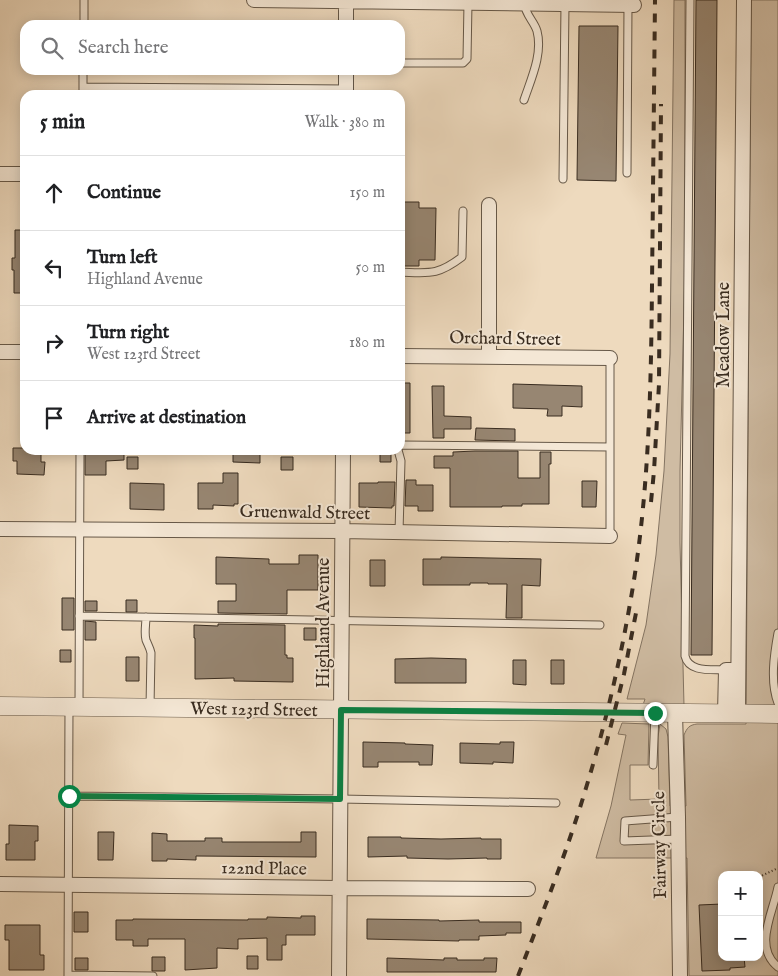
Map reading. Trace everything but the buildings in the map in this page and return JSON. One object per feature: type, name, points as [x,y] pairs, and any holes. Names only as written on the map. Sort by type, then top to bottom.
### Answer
[{"type":"street","points":[[254,0],[565,4],[632,3]]},
{"type":"street","name":"Meadow Lane","points":[[731,714],[744,0]]},
{"type":"street","points":[[346,1],[346,20]]},
{"type":"street","points":[[346,75],[346,90]]},
{"type":"street","points":[[0,174],[20,174]]},
{"type":"street","points":[[489,205],[489,357]]},
{"type":"street","points":[[0,352],[20,352]]},
{"type":"street","name":"Orchard Street","points":[[405,356],[610,358]]},
{"type":"street","name":"Highland Avenue","points":[[339,976],[343,455]]},
{"type":"street","name":"Gruenwald Street","points":[[0,529],[342,531],[610,536]]},
{"type":"street","name":"West 123rd Street","points":[[0,706],[778,714]]},
{"type":"street","name":"Fairway Circle","points":[[675,713],[679,839],[680,976]]},
{"type":"street","name":"122nd Place","points":[[0,884],[528,889]]},
{"type":"lane","points":[[84,0],[84,20]]},
{"type":"lane","points":[[690,0],[685,656],[688,664],[695,668],[732,670]]},
{"type":"lane","points":[[524,2],[526,11],[536,29],[538,39],[537,60],[524,100]]},
{"type":"lane","points":[[405,63],[463,63],[467,59],[468,3]]},
{"type":"lane","points":[[627,173],[632,3]]},
{"type":"lane","points":[[563,179],[565,4]]},
{"type":"lane","points":[[83,75],[83,87],[241,90]]},
{"type":"lane","points":[[405,272],[432,273],[446,268],[462,257],[463,211]]},
{"type":"lane","points":[[610,358],[610,536]]},
{"type":"lane","points":[[405,444],[610,448]]},
{"type":"lane","points":[[80,455],[79,616],[69,796],[68,975],[153,976]]},
{"type":"lane","points":[[399,455],[401,461],[399,532]]},
{"type":"lane","points":[[79,616],[600,625]]},
{"type":"lane","points":[[146,617],[145,634],[151,653],[150,708]]},
{"type":"lane","points":[[778,633],[774,689],[778,703]]},
{"type":"lane","points":[[653,765],[655,713]]},
{"type":"lane","points":[[69,796],[556,803]]},
{"type":"lane","points":[[678,817],[625,821],[624,841],[679,839]]},
{"type":"lane","points":[[778,887],[765,938],[767,953],[778,968]]},
{"type":"path","points":[[763,875],[778,868]]},
{"type":"shaded area","points":[[674,0],[685,0],[685,268],[680,471],[684,706],[643,705],[645,699],[627,699],[646,625],[656,555],[664,471],[670,354]]},
{"type":"shaded area","points":[[751,0],[778,0],[778,976],[689,976],[687,858],[596,858],[611,806],[626,735],[618,734],[622,723],[649,724],[648,765],[630,765],[630,800],[659,799],[658,737],[660,724],[666,729],[668,737],[670,806],[686,806],[684,735],[690,726],[697,724],[746,724]]},
{"type":"railway","points":[[518,976],[579,812],[593,765],[617,670],[637,559],[642,520],[650,403],[655,0]]},
{"type":"railway","points":[[651,502],[659,384],[661,104]]},
{"type":"railway","points":[[606,745],[624,674],[636,613]]},
{"type":"route","points":[[69,796],[340,799],[341,710],[655,713]]}]
